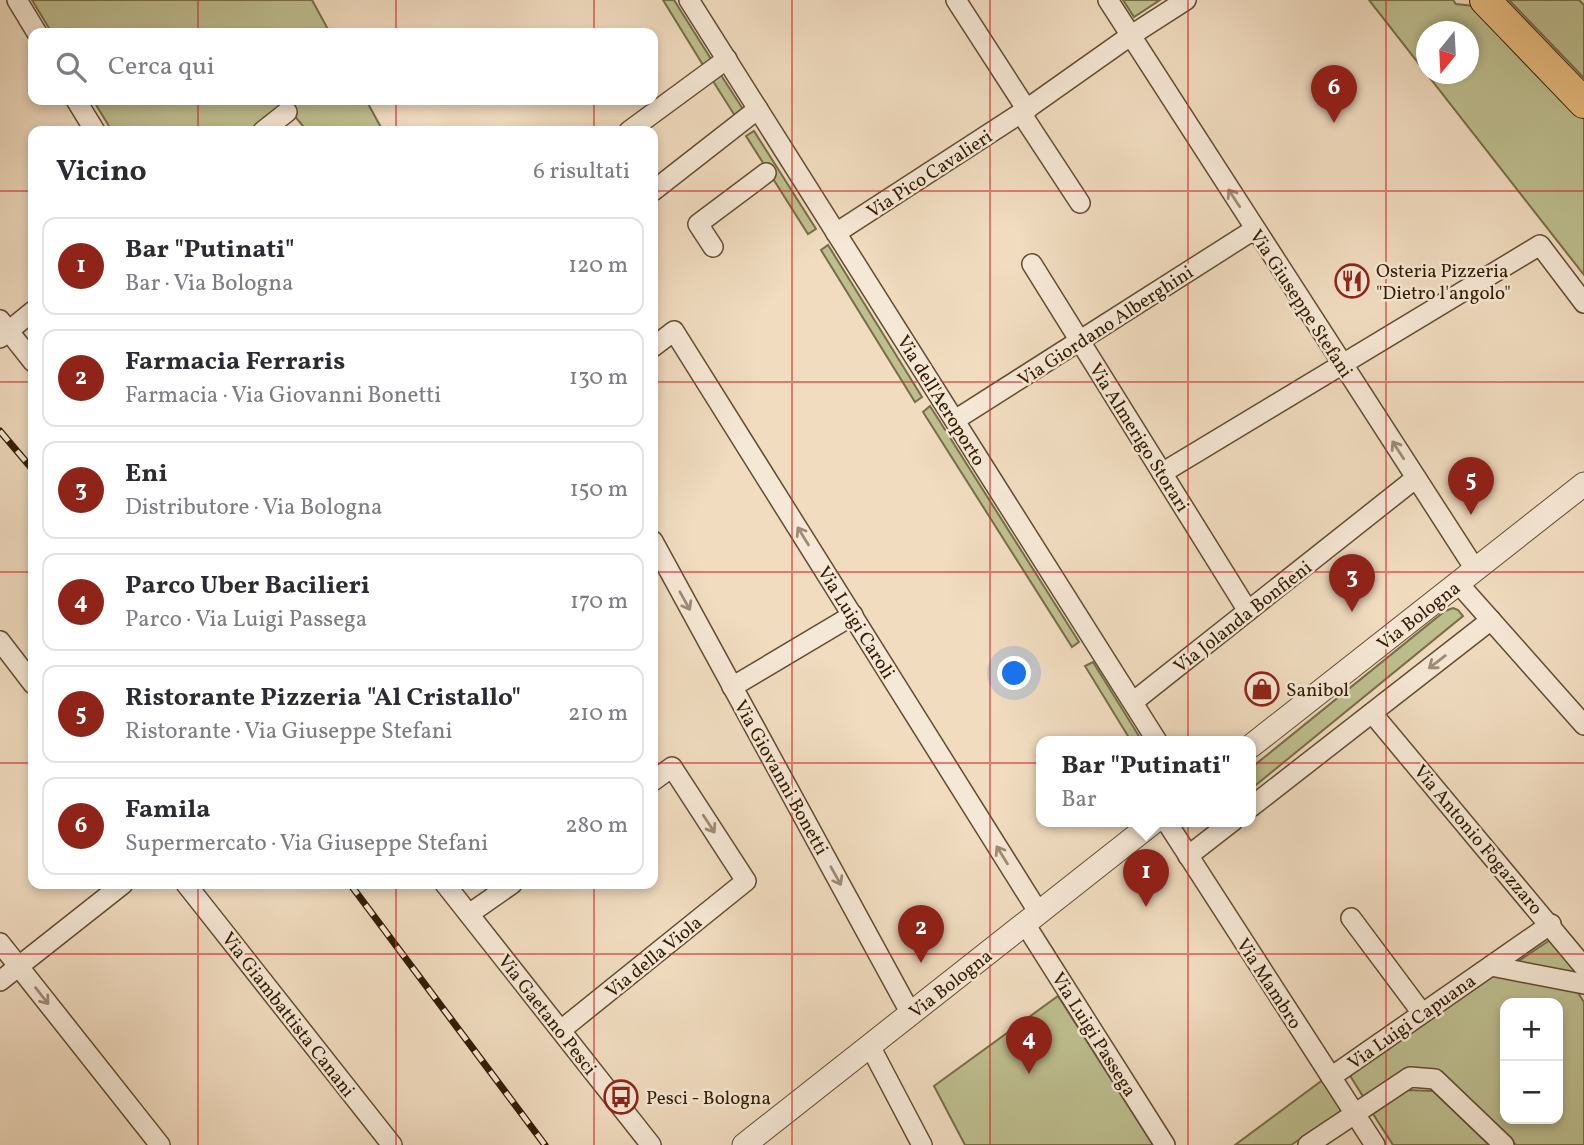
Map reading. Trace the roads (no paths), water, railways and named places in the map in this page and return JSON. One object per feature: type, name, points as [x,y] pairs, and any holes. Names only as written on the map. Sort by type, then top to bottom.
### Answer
[{"type":"main road","points":[[1485,0],[1584,103]]},
{"type":"street","points":[[17,0],[34,28]]},
{"type":"street","name":"Via dell'Aeroporto","points":[[689,0],[1154,736]]},
{"type":"street","points":[[956,0],[1080,203]]},
{"type":"street","name":"Via Giuseppe Stefani","points":[[1108,0],[1416,478],[1490,620],[1584,725]]},
{"type":"street","points":[[1130,36],[1186,0]]},
{"type":"street","name":"Via Pico Cavalieri","points":[[836,233],[1024,112],[1130,36]]},
{"type":"street","points":[[636,126],[727,59]]},
{"type":"street","points":[[79,105],[92,126]]},
{"type":"street","points":[[658,187],[758,109]]},
{"type":"street","points":[[269,126],[287,112]]},
{"type":"street","points":[[713,247],[698,224],[766,173]]},
{"type":"street","name":"Via Giordano Alberghini","points":[[955,420],[1255,229]]},
{"type":"street","points":[[1162,472],[1540,245],[1584,303]]},
{"type":"street","name":"Via Almerigo Storari","points":[[1032,264],[1248,611]]},
{"type":"street","points":[[28,314],[3,329],[28,356]]},
{"type":"street","name":"Via Luigi Caroli","points":[[658,343],[674,331],[853,615],[1032,918]]},
{"type":"street","name":"Via Jolanda Bonfieni","points":[[1133,702],[1416,478]]},
{"type":"street","name":"Via Bologna","points":[[1256,742],[1584,484]]},
{"type":"street","name":"Via Giovanni Bonetti","points":[[658,550],[911,1014]]},
{"type":"street","points":[[732,687],[853,615]]},
{"type":"street","points":[[1256,803],[1490,620]]},
{"type":"street","points":[[0,641],[28,677]]},
{"type":"street","name":"Via Antonio Fogazzaro","points":[[1372,713],[1584,967]]},
{"type":"street","name":"Via della Viola","points":[[561,1030],[746,881],[672,767],[658,777]]},
{"type":"street","name":"Via Bologna","points":[[744,1145],[1147,827]]},
{"type":"street","name":"Via Mambro","points":[[1170,827],[1376,1145]]},
{"type":"street","points":[[1188,856],[1225,827]]},
{"type":"street","points":[[0,981],[117,889]]},
{"type":"street","name":"Via Giambattista Canani","points":[[190,889],[392,1145]]},
{"type":"street","name":"Via Gaetano Pesci","points":[[449,889],[651,1145]]},
{"type":"street","points":[[469,915],[505,889]]},
{"type":"street","name":"Via Luigi Passega","points":[[1032,918],[1165,1145]]},
{"type":"street","points":[[1351,918],[1422,1013]]},
{"type":"street","name":"Via Luigi Capuana","points":[[1331,1077],[1550,924]]},
{"type":"street","points":[[0,943],[160,1145]]},
{"type":"street","name":"Via Luigi Capuana","points":[[1491,966],[1584,984]]},
{"type":"street","points":[[870,1046],[922,1145]]},
{"type":"street","points":[[1308,1145],[1410,1077],[1435,1079],[1504,1145]]},
{"type":"railway","points":[[0,431],[28,464]]},
{"type":"railway","points":[[354,889],[545,1145]]},
{"type":"place","name":"Famila","points":[[1334,123]]},
{"type":"place","name":"Osteria Pizzeria \"Dietro l'angolo\"","points":[[1352,281]]},
{"type":"place","name":"Ristorante Pizzeria \"Al Cristallo\"","points":[[1471,515]]},
{"type":"place","name":"Eni","points":[[1352,612]]},
{"type":"place","name":"Sanibol","points":[[1262,689]]},
{"type":"place","name":"Bar \"Putinati\"","points":[[1146,907]]},
{"type":"place","name":"Farmacia Ferraris","points":[[921,963]]},
{"type":"place","name":"Parco Uber Bacilieri","points":[[1029,1074]]},
{"type":"place","name":"Pesci - Bologna","points":[[621,1097]]}]
